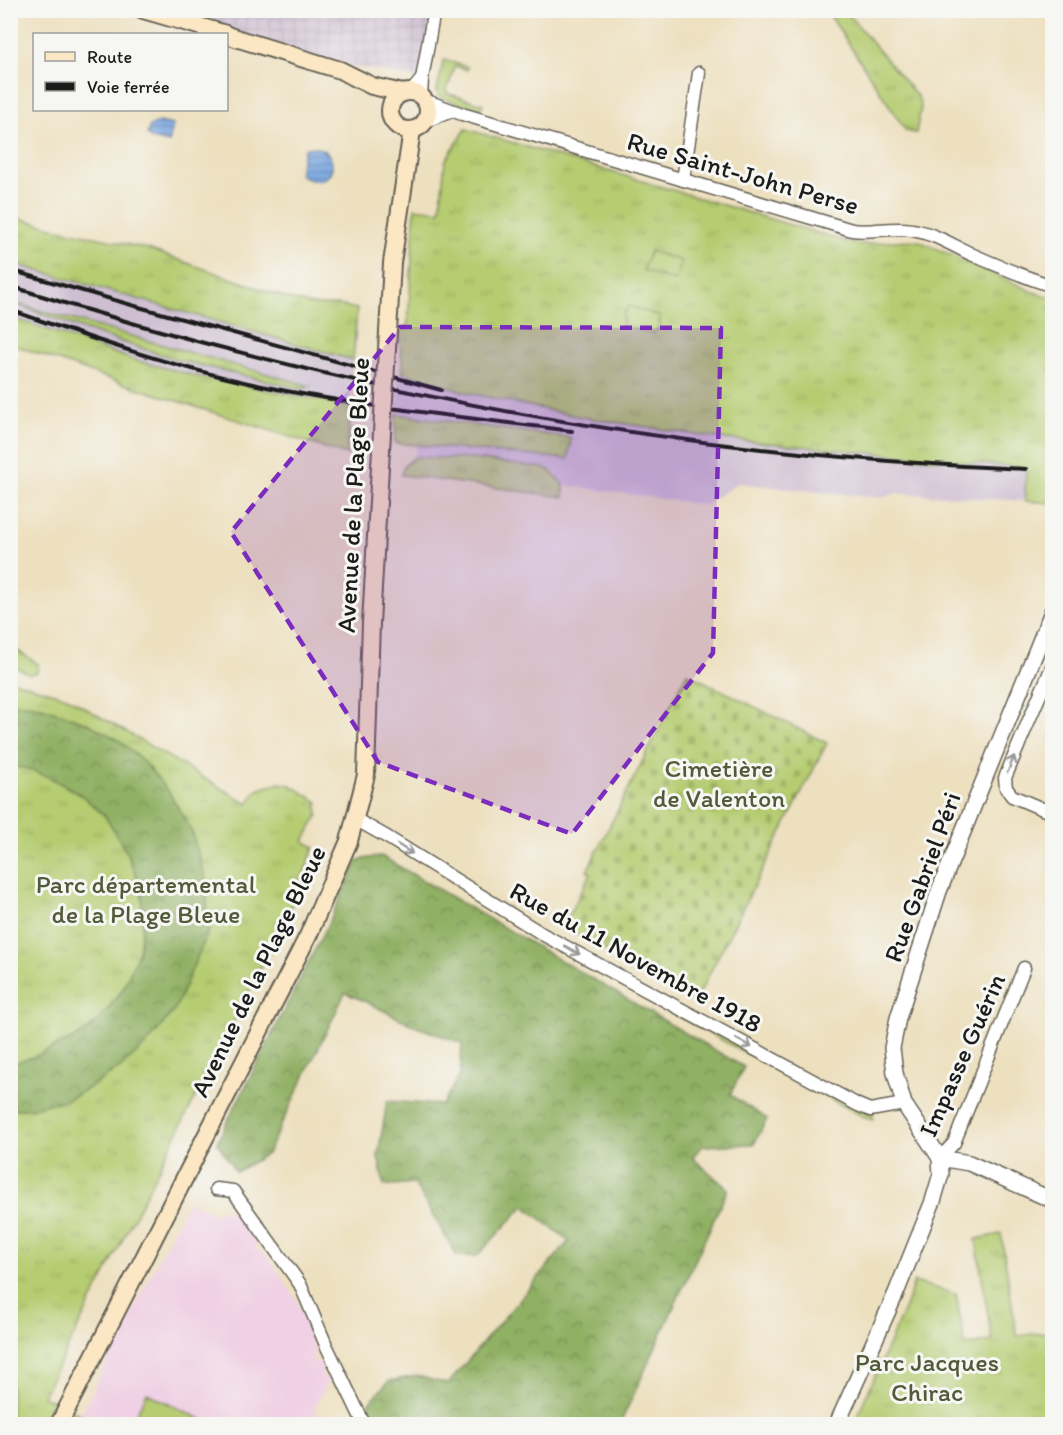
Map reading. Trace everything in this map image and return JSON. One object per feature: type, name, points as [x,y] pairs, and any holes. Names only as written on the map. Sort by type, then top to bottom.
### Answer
[{"type":"main road","points":[[142,10],[219,33]]},
{"type":"main road","points":[[228,36],[340,70],[372,86],[416,92],[428,110],[413,127],[392,121],[390,109],[372,86]]},
{"type":"main road","points":[[390,109],[395,98],[416,92]]},
{"type":"main road","name":"Avenue de la Plage Bleue","points":[[59,1425],[308,936],[349,841],[355,819],[366,775],[371,623],[392,263],[413,127]]},
{"type":"street","points":[[416,92],[434,10]]},
{"type":"street","points":[[682,180],[699,73]]},
{"type":"street","name":"Rue Saint-John Perse","points":[[416,92],[452,111],[852,230],[896,228],[927,234],[994,264],[1053,286]]},
{"type":"street","points":[[413,127],[452,111]]},
{"type":"street","name":"Rue Gabriel Péri","points":[[940,1158],[904,1104],[895,1073],[892,1048],[898,1018],[939,891],[1053,612]]},
{"type":"street","points":[[1053,667],[1005,778],[1006,788],[1012,796],[1053,813]]},
{"type":"street","points":[[1011,713],[1029,720]]},
{"type":"street","name":"Rue du 11 Novembre 1918","points":[[355,819],[544,935],[858,1105],[870,1110],[904,1104]]},
{"type":"street","name":"Impasse Guérin","points":[[940,1158],[954,1143],[1024,968]]},
{"type":"street","points":[[837,1425],[896,1293],[933,1201],[941,1174],[940,1158],[969,1163],[1053,1200]]},
{"type":"street","points":[[216,1189],[233,1191],[300,1284],[364,1425]]},
{"type":"highlighted area","points":[[400,327],[721,328],[713,653],[572,834],[378,762],[231,532]]},
{"type":"shaded area","points":[[144,11],[431,11],[422,79],[296,56],[228,36],[228,33],[218,33]]},
{"type":"shaded area","points":[[10,216],[148,249],[312,305],[338,305],[357,309],[347,455],[11,344]]},
{"type":"shaded area","points":[[403,369],[1028,401],[1025,501],[896,493],[882,498],[738,483],[705,505],[564,485],[554,472],[544,468],[472,459],[415,457],[416,445],[425,429],[426,419],[396,414],[399,371],[403,373]]},
{"type":"shaded area","points":[[188,1201],[215,1214],[226,1210],[240,1216],[258,1241],[254,1249],[267,1255],[296,1299],[316,1350],[312,1359],[321,1363],[323,1370],[321,1375],[327,1378],[328,1382],[313,1412],[323,1416],[321,1421],[328,1424],[99,1424],[80,1415]]},
{"type":"green space","points":[[827,11],[846,11],[918,97],[921,107],[916,133],[906,131]]},
{"type":"green space","points":[[444,60],[468,67],[467,70],[455,66],[446,93],[483,104],[479,110],[439,97],[437,91]]},
{"type":"green space","points":[[466,129],[855,244],[919,241],[1052,298],[1052,503],[1025,501],[1026,468],[718,438],[576,416],[465,392],[403,373],[399,331],[408,324],[415,208],[440,211],[445,161]]},
{"type":"green space","points":[[10,216],[148,249],[312,305],[338,305],[357,309],[353,360],[11,263]]},
{"type":"green space","points":[[650,251],[682,261],[675,281],[643,270]]},
{"type":"green space","points":[[13,303],[310,386],[302,389],[182,361],[97,334]]},
{"type":"green space","points":[[629,306],[659,316],[660,323],[655,333],[622,323],[624,312]]},
{"type":"green space","points":[[11,317],[134,360],[200,377],[351,406],[347,455],[121,383],[11,344]]},
{"type":"green space","points":[[396,414],[571,438],[568,459],[395,443]]},
{"type":"green space","points":[[415,457],[472,459],[544,468],[564,485],[564,497],[401,475],[404,466]]},
{"type":"green space","points":[[10,646],[38,664],[36,673],[29,674],[11,664]]},
{"type":"green space","name":"Cimetière de Valenton","points":[[687,673],[827,743],[695,1002],[563,926],[591,873],[587,871]]},
{"type":"green space","name":"Parc départemental de la Plage Bleue","points":[[11,680],[67,697],[248,804],[255,792],[279,783],[291,785],[318,802],[318,815],[304,841],[314,847],[278,935],[43,1396],[99,1424],[11,1424]]},
{"type":"green space","points":[[11,703],[36,705],[85,722],[119,740],[144,762],[168,791],[191,829],[205,876],[209,930],[175,1009],[146,1045],[120,1068],[92,1086],[68,1099],[29,1109],[11,1109],[11,1064],[38,1055],[84,1033],[102,1017],[123,989],[139,951],[143,917],[141,887],[127,853],[105,816],[81,795],[49,777],[25,768],[11,767]]},
{"type":"green space","points":[[381,856],[744,1067],[730,1095],[767,1119],[754,1144],[703,1146],[692,1157],[728,1189],[620,1424],[372,1419],[368,1404],[389,1381],[417,1376],[448,1384],[569,1241],[524,1206],[477,1256],[457,1256],[414,1183],[384,1186],[378,1156],[387,1101],[442,1105],[460,1075],[462,1043],[417,1027],[345,993],[267,1154],[236,1172],[217,1142],[358,860]]},
{"type":"green space","points":[[661,1001],[873,1113],[873,1119],[862,1116],[659,1006]]},
{"type":"green space","name":"Parc Jacques Chirac","points":[[1001,1234],[1017,1336],[1048,1332],[1052,1359],[1052,1424],[854,1424],[914,1282],[956,1294],[965,1346],[992,1341],[976,1239]]},
{"type":"green space","points":[[147,1393],[211,1424],[131,1424]]},
{"type":"water","points":[[159,122],[173,125],[169,143],[152,139],[147,135],[150,126]]},
{"type":"water","points":[[314,147],[323,150],[332,161],[330,174],[318,181],[299,174],[304,150]]},
{"type":"railway","points":[[10,270],[441,390]]},
{"type":"railway","points":[[10,286],[259,357],[385,387],[512,412],[639,433],[768,450],[897,462],[1026,469]]},
{"type":"railway","points":[[10,310],[166,362],[262,386],[378,406],[572,431]]}]
